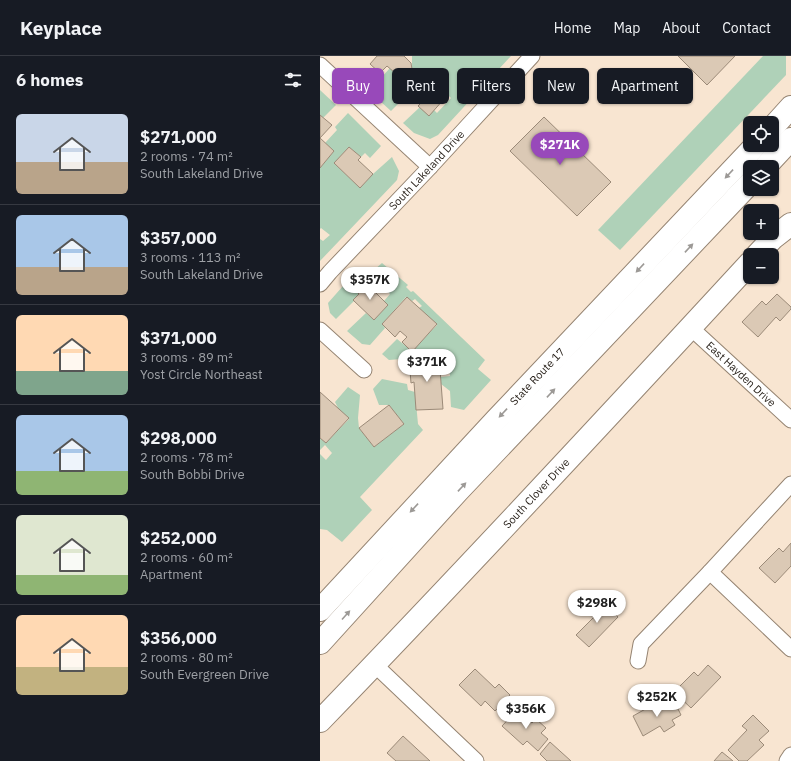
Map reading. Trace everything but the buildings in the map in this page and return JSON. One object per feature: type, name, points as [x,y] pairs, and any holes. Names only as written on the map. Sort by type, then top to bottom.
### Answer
[{"type":"main road","points":[[779,120],[791,107]]},
{"type":"main road","points":[[772,160],[791,139]]},
{"type":"main road","name":"State Route 17","points":[[320,610],[496,420],[749,152]]},
{"type":"main road","name":"State Route 17","points":[[320,643],[458,491],[743,190]]},
{"type":"main road","points":[[764,248],[773,238],[791,224]]},
{"type":"main road","name":"South Clover Drive","points":[[320,721],[691,328],[743,271]]},
{"type":"street","name":"South Lakeland Drive","points":[[320,284],[532,56]]},
{"type":"street","points":[[320,65],[430,167]]},
{"type":"street","name":"East Hayden Drive","points":[[691,328],[791,420]]},
{"type":"street","points":[[320,330],[364,370]]},
{"type":"street","points":[[638,661],[641,644],[791,484]]},
{"type":"street","points":[[710,572],[791,649]]},
{"type":"street","points":[[374,665],[476,761]]},
{"type":"street","points":[[787,761],[791,755]]},
{"type":"green space","points":[[412,56],[511,56],[500,68],[457,68],[457,104],[467,104],[438,135],[430,139],[414,133],[403,123],[420,107],[434,110],[437,113],[445,104],[449,104],[449,100],[451,98],[449,96],[449,68],[412,68]]},
{"type":"green space","points":[[763,56],[786,56],[786,75],[747,116],[743,116],[743,120],[620,250],[598,230]]},
{"type":"green space","points":[[390,68],[392,70],[392,104],[398,104],[391,111],[383,104],[384,75]]},
{"type":"green space","points":[[320,90],[332,101],[332,104],[336,105],[323,118],[320,115]]},
{"type":"green space","points":[[348,113],[381,146],[370,158],[365,153],[361,157],[349,147],[334,163],[360,188],[392,157],[399,171],[397,180],[320,261],[320,239],[323,241],[330,235],[321,228],[320,229],[320,168],[334,151],[325,143],[337,130],[335,127]]},
{"type":"green space","points":[[382,263],[408,285],[406,287],[411,292],[413,291],[485,360],[478,369],[491,380],[464,410],[451,407],[450,391],[441,384],[441,377],[450,376],[448,362],[440,362],[439,356],[389,360],[382,354],[397,339],[412,351],[437,325],[419,308],[422,306],[415,299],[412,301],[406,297],[382,324],[385,328],[370,345],[362,344],[347,331],[366,313],[374,320],[388,305],[384,301],[390,294],[382,286],[375,293],[363,281],[355,290],[359,294],[336,319],[330,313],[328,303],[358,269],[366,277]]},
{"type":"green space","points":[[382,379],[407,384],[408,390],[415,392],[418,424],[423,430],[360,497],[372,510],[342,542],[327,530],[320,529],[320,454],[326,460],[332,453],[325,445],[320,450],[320,438],[326,443],[349,419],[339,410],[335,402],[348,387],[360,395],[358,418],[359,428],[374,447],[404,424],[389,405],[379,405],[373,389]]}]
